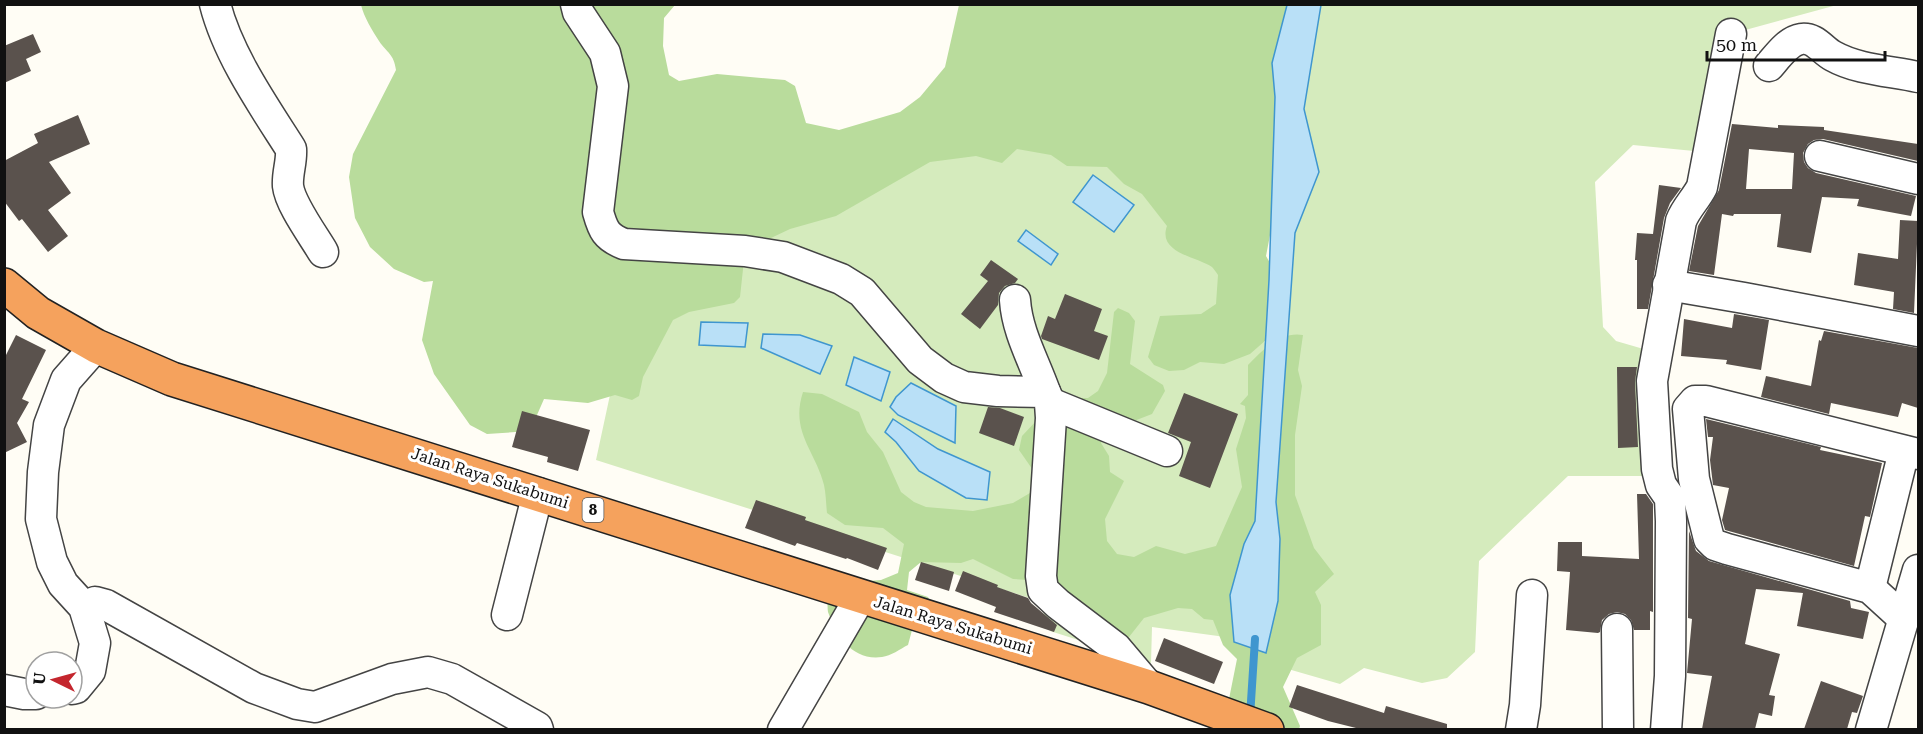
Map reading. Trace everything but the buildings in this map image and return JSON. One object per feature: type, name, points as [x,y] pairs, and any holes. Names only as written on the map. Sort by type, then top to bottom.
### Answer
[{"type":"highway","name":"Jalan Raya Sukabumi","points":[[4,285],[38,313],[96,346],[172,378],[1149,687],[1267,729]]},
{"type":"street","points":[[215,4],[219,20],[231,46],[259,99],[291,149],[288,187],[291,198],[323,252]]},
{"type":"street","points":[[576,4],[605,53],[613,86],[598,212],[603,228],[611,239],[624,244],[745,251],[783,257],[841,279],[862,292],[920,360],[944,378],[964,387],[1048,398],[1167,451]]},
{"type":"street","points":[[1666,729],[1670,676],[1671,521],[1670,498],[1661,485],[1657,469],[1652,381],[1681,221],[1701,186],[1731,34]]},
{"type":"street","points":[[1769,66],[1787,46],[1801,39],[1816,42],[1831,55],[1849,63],[1918,77]]},
{"type":"street","points":[[1820,156],[1918,179]]},
{"type":"street","points":[[1668,285],[1744,297],[1918,331]]},
{"type":"street","points":[[1015,300],[1016,317],[1021,334],[1048,398],[1051,418],[1041,576],[1043,590],[1116,648],[1149,687]]},
{"type":"street","points":[[84,678],[90,671],[94,643],[84,608],[63,584],[52,562],[41,519],[43,472],[49,425],[66,380],[96,346]]},
{"type":"street","points":[[1870,588],[1911,452],[1706,401],[1695,401],[1688,409],[1694,479],[1709,539],[1715,545],[1727,549],[1870,588],[1904,619]]},
{"type":"street","points":[[507,615],[538,493]]},
{"type":"street","points":[[1872,729],[1918,570]]},
{"type":"street","points":[[1521,729],[1525,705],[1532,595]]},
{"type":"street","points":[[783,729],[861,596]]},
{"type":"street","points":[[84,608],[95,602],[106,605],[254,688],[297,704],[315,707],[392,679],[428,672],[452,679],[538,729]]},
{"type":"street","points":[[1617,629],[1618,729]]},
{"type":"street","points":[[4,690],[24,694]]},
{"type":"green space","points":[[361,5],[675,5],[664,18],[663,46],[669,75],[679,81],[717,74],[785,80],[795,86],[806,123],[839,130],[900,112],[920,97],[945,67],[959,5],[1292,5],[1275,209],[1266,256],[1279,279],[1275,332],[1250,354],[1224,364],[1200,362],[1184,370],[1169,371],[1154,365],[1148,357],[1160,316],[1201,314],[1216,304],[1218,275],[1206,263],[1173,248],[1165,235],[1167,226],[1142,194],[1124,184],[1107,167],[1067,166],[1051,155],[1017,149],[1002,163],[976,156],[930,162],[836,216],[790,229],[756,245],[744,260],[740,297],[734,303],[689,312],[673,320],[643,377],[639,396],[632,400],[615,395],[588,403],[544,399],[530,431],[487,434],[470,425],[434,374],[422,340],[433,281],[424,282],[394,269],[370,247],[355,218],[349,177],[353,154],[396,70],[392,57],[366,19]]},
{"type":"green space","points":[[1319,5],[1837,5],[1727,35],[1704,152],[1633,145],[1595,182],[1603,327],[1616,341],[1647,350],[1650,476],[1568,476],[1479,561],[1475,652],[1447,678],[1422,683],[1364,668],[1340,684],[1281,667],[1275,502],[1302,109]]},
{"type":"green space","points":[[960,132],[1152,169],[1252,308],[1266,346],[1240,639],[1152,627],[1151,663],[1050,631],[1039,601],[596,460],[616,367],[752,233]]},
{"type":"green space","points":[[1118,308],[1129,313],[1135,321],[1130,364],[1163,385],[1165,391],[1152,414],[1108,431],[1101,443],[1109,456],[1110,472],[1124,481],[1105,519],[1107,541],[1117,554],[1134,557],[1156,546],[1185,554],[1216,546],[1242,487],[1236,449],[1246,418],[1245,406],[1240,404],[1248,395],[1248,365],[1272,343],[1287,336],[1303,335],[1298,370],[1302,386],[1295,435],[1295,495],[1314,548],[1334,574],[1315,592],[1321,605],[1321,645],[1297,658],[1283,687],[1300,726],[1299,729],[1243,729],[1228,704],[1237,659],[1223,645],[1213,620],[1204,619],[1192,609],[1178,608],[1144,618],[1129,637],[1115,641],[1087,620],[1061,586],[1044,581],[1013,579],[973,559],[961,563],[921,562],[909,572],[907,590],[928,597],[932,605],[915,619],[908,645],[892,654],[872,657],[855,651],[841,638],[828,612],[828,593],[846,583],[881,580],[898,573],[904,544],[883,528],[845,525],[827,513],[824,485],[802,430],[800,406],[803,392],[822,394],[859,412],[867,432],[883,452],[901,492],[914,502],[926,507],[973,511],[1013,503],[1035,490],[1035,473],[1019,450],[1022,436],[1038,419],[1076,398],[1088,398],[1098,391],[1107,373],[1114,312]]},
{"type":"water","points":[[1287,5],[1321,5],[1304,109],[1319,172],[1295,233],[1276,502],[1280,539],[1278,601],[1266,653],[1234,642],[1230,595],[1244,544],[1255,521],[1269,280],[1275,97],[1272,63]]},
{"type":"water","points":[[1093,175],[1134,205],[1114,232],[1073,202]]},
{"type":"water","points":[[1026,230],[1058,254],[1051,265],[1018,241]]},
{"type":"water","points":[[701,322],[748,323],[745,347],[699,345]]},
{"type":"water","points":[[763,334],[800,335],[832,346],[820,374],[761,348]]},
{"type":"water","points":[[854,357],[890,372],[881,401],[846,385]]},
{"type":"water","points":[[911,383],[956,406],[955,443],[898,415],[890,407],[896,397]]},
{"type":"water","points":[[893,419],[938,449],[990,472],[987,500],[966,498],[919,471],[885,432]]},
{"type":"waterway","points":[[1250,717],[1255,639]]}]
